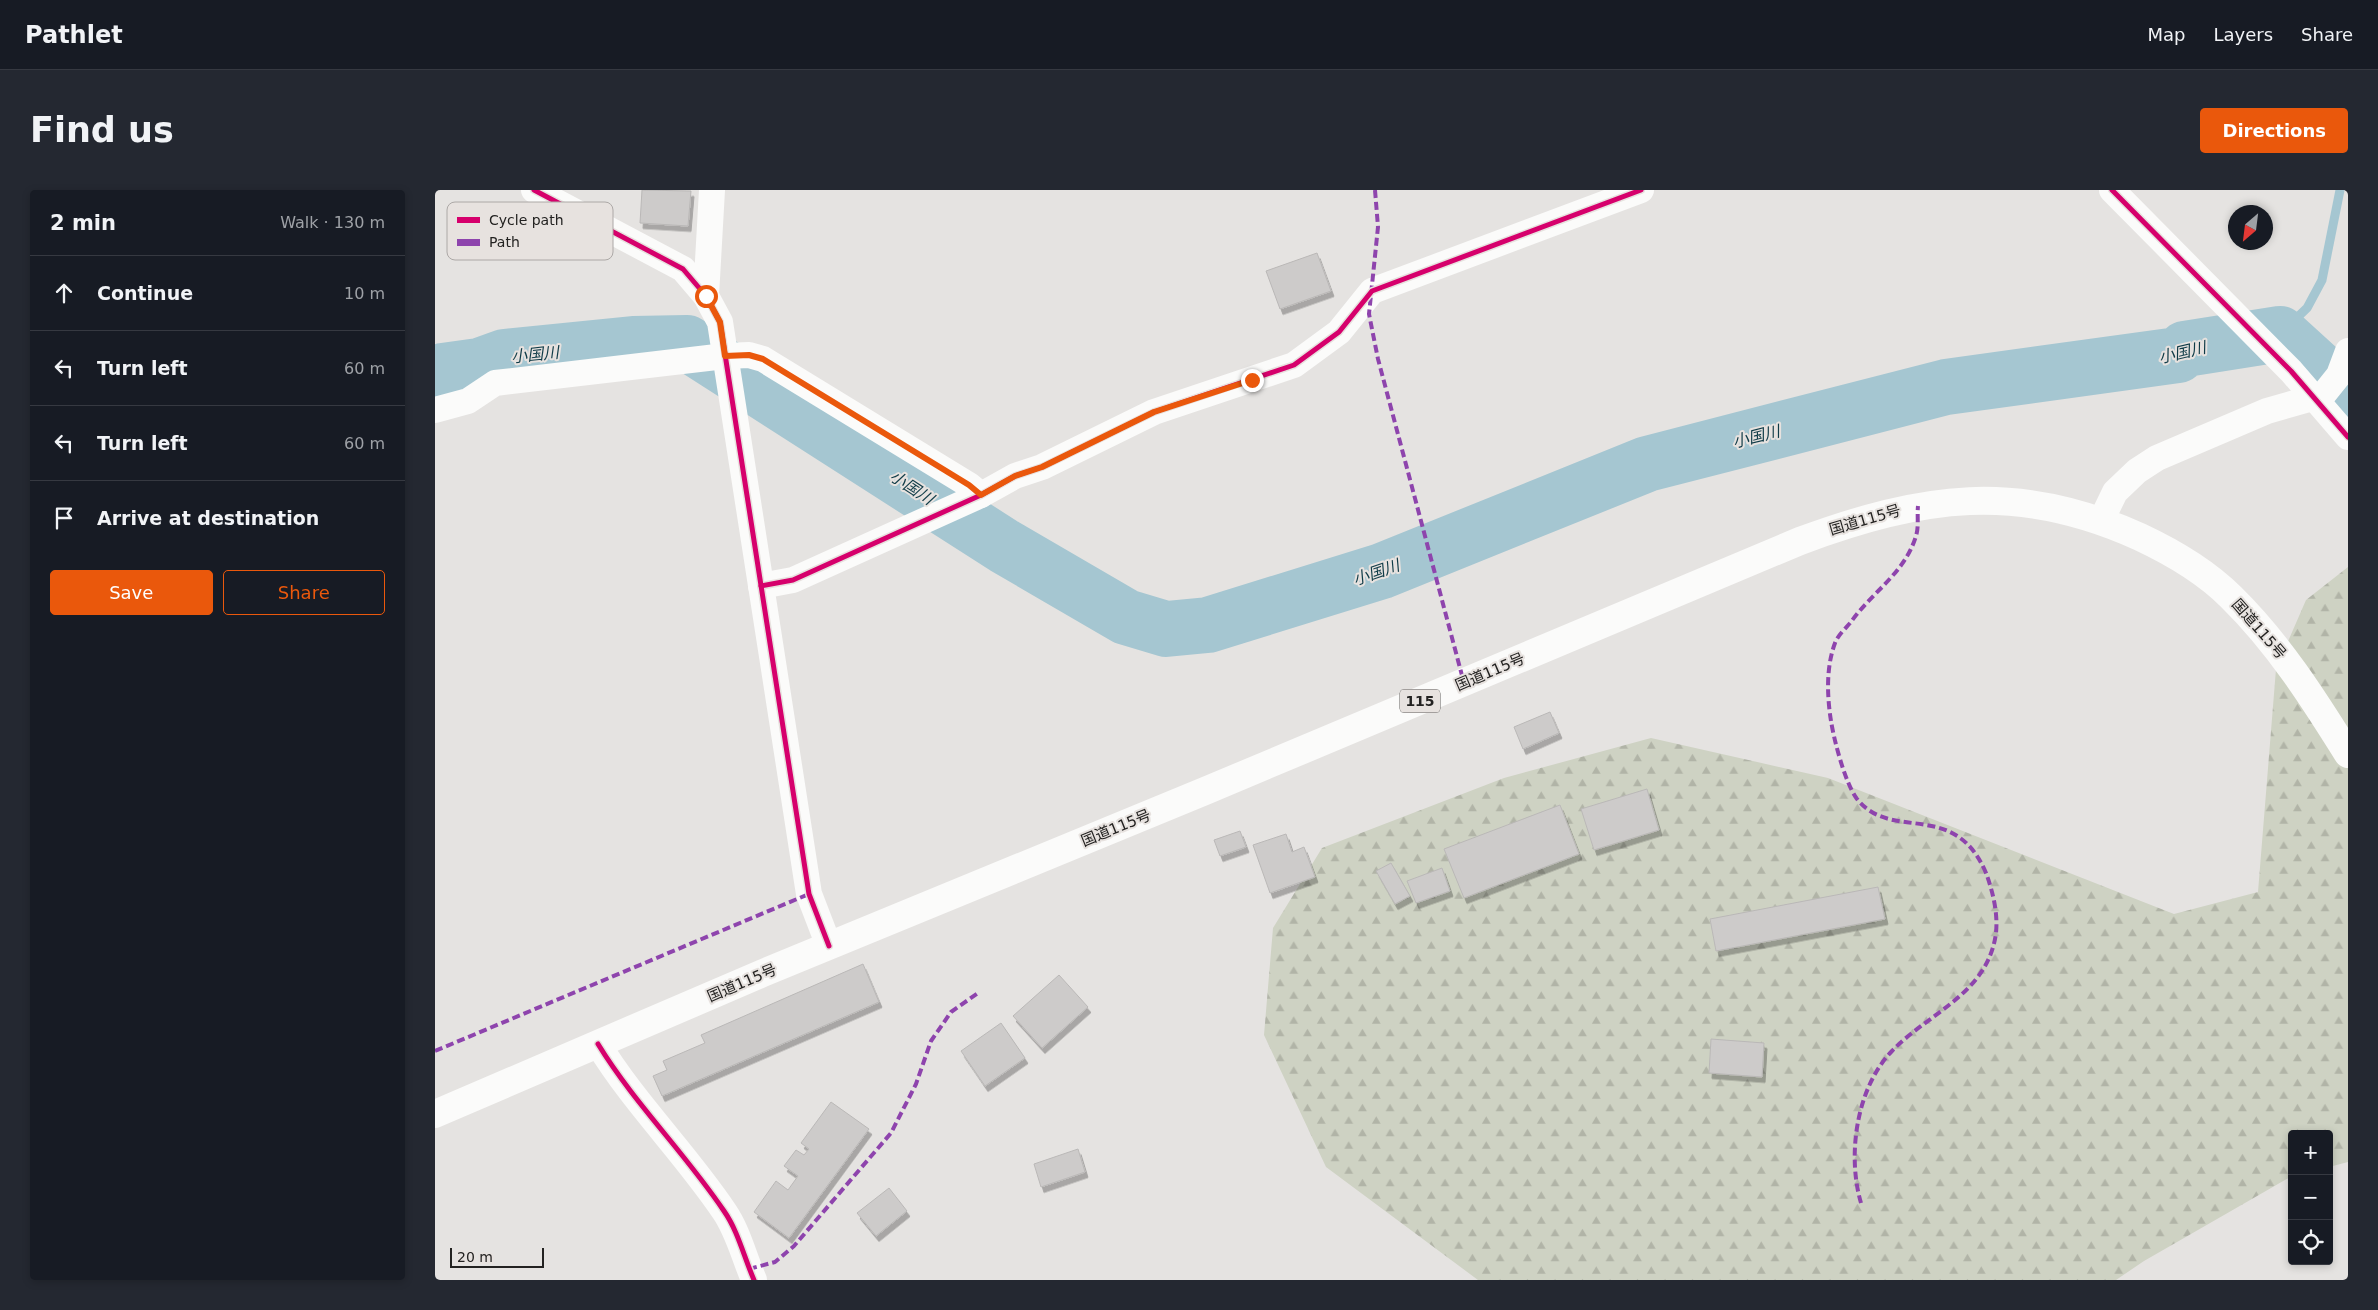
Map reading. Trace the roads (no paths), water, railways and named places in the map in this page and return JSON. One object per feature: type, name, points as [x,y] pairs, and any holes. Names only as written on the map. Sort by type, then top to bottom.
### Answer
[{"type":"highway","name":"国道115号","points":[[435,1114],[829,946],[1205,792],[1800,541],[1866,518],[1918,506],[1975,500],[2041,506],[2101,522],[2151,543],[2187,563],[2230,595],[2279,650],[2301,680],[2348,754]]},
{"type":"street","points":[[534,190],[557,202]]},
{"type":"street","points":[[706,296],[712,190]]},
{"type":"street","points":[[761,586],[793,580],[981,495],[1015,476],[1042,467],[1154,412],[1294,365],[1339,332],[1372,291],[1641,190]]},
{"type":"street","points":[[2112,190],[2291,370],[2348,437]]},
{"type":"street","points":[[613,231],[683,269],[706,296],[720,322],[809,894],[829,946]]},
{"type":"street","points":[[2101,522],[2115,492],[2137,471],[2157,458],[2267,411],[2323,395],[2339,375],[2348,351]]},
{"type":"street","points":[[435,410],[468,401],[495,383],[725,356],[749,355],[763,359],[969,485],[981,495]]},
{"type":"street","points":[[598,1044],[611,1066],[696,1171],[725,1213],[755,1280]]},
{"type":"waterway","points":[[2280,334],[2307,308],[2322,280],[2340,190]]},
{"type":"waterway","name":"小国川","points":[[435,375],[443,371],[479,366],[504,357],[633,344],[687,343],[1004,546],[1126,617],[1166,629],[1208,625],[1382,571],[1647,464],[1946,387],[2178,355],[2185,349],[2280,334],[2348,396]]}]
